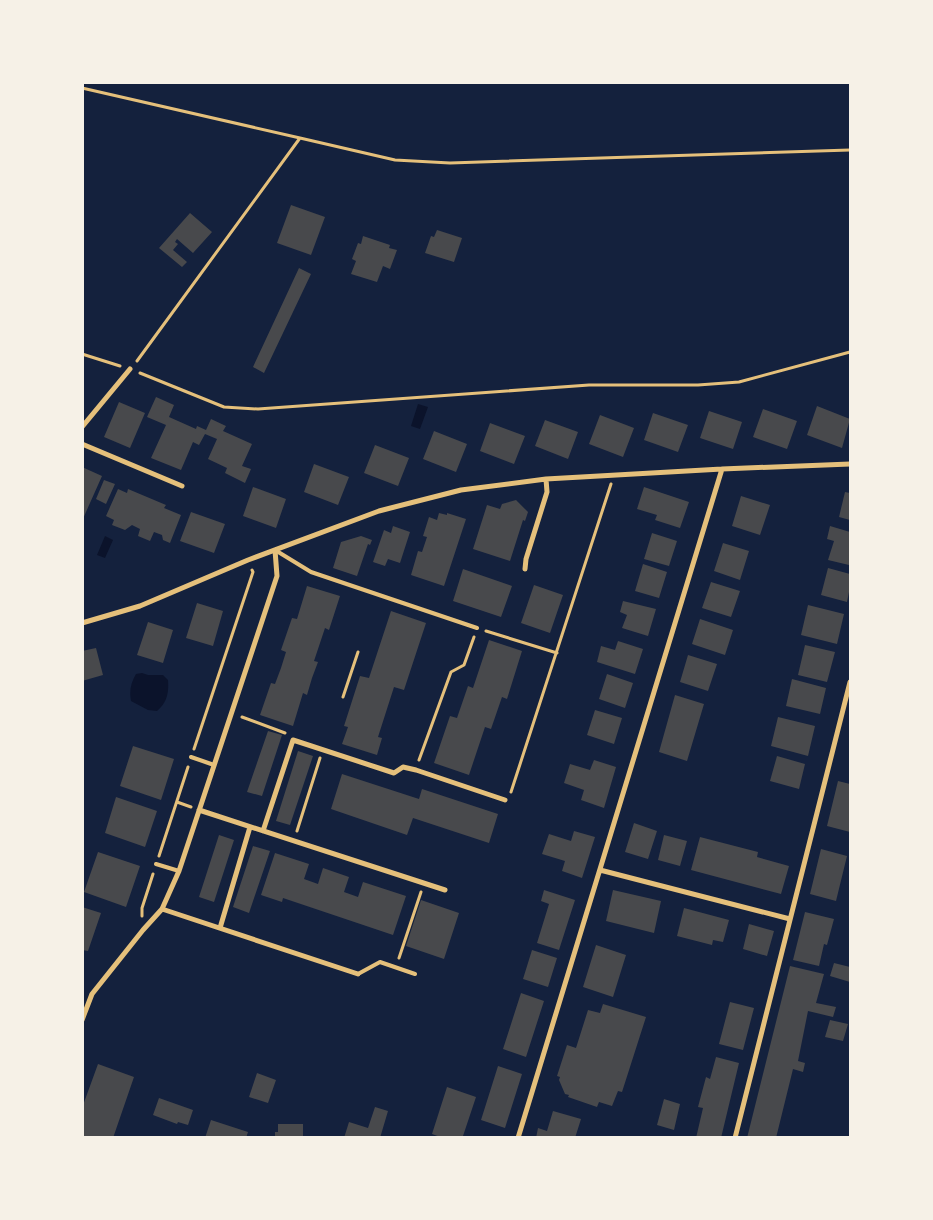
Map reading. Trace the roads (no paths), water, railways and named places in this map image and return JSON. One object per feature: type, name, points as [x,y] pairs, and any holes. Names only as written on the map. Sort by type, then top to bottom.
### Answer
[{"type":"street","points":[[82,427],[130,369]]},
{"type":"street","points":[[82,444],[182,486]]},
{"type":"street","points":[[82,623],[140,606],[248,560],[378,511],[461,490],[546,479],[850,464]]},
{"type":"street","points":[[518,1138],[722,469]]},
{"type":"street","points":[[525,569],[526,559],[547,492],[546,479]]},
{"type":"street","points":[[82,1020],[92,994],[162,909],[179,872],[277,576],[275,550]]},
{"type":"street","points":[[735,1138],[850,682]]},
{"type":"street","points":[[263,831],[293,740],[394,773],[403,767],[416,770],[505,800]]},
{"type":"street","points":[[199,810],[445,890]]},
{"type":"street","points":[[220,928],[250,827]]},
{"type":"street","points":[[600,870],[790,919]]},
{"type":"street","points":[[162,909],[358,974]]},
{"type":"lane","points":[[275,550],[311,572],[477,628]]},
{"type":"lane","points":[[191,757],[214,765]]},
{"type":"lane","points":[[156,864],[179,872]]},
{"type":"lane","points":[[358,974],[380,962],[415,974]]},
{"type":"water","points":[[418,404],[428,407],[420,429],[411,426]]},
{"type":"water","points":[[105,536],[113,540],[105,558],[97,555]]},
{"type":"water","points":[[136,674],[163,675],[168,680],[167,697],[157,711],[148,710],[131,701],[130,690],[133,680]]}]
